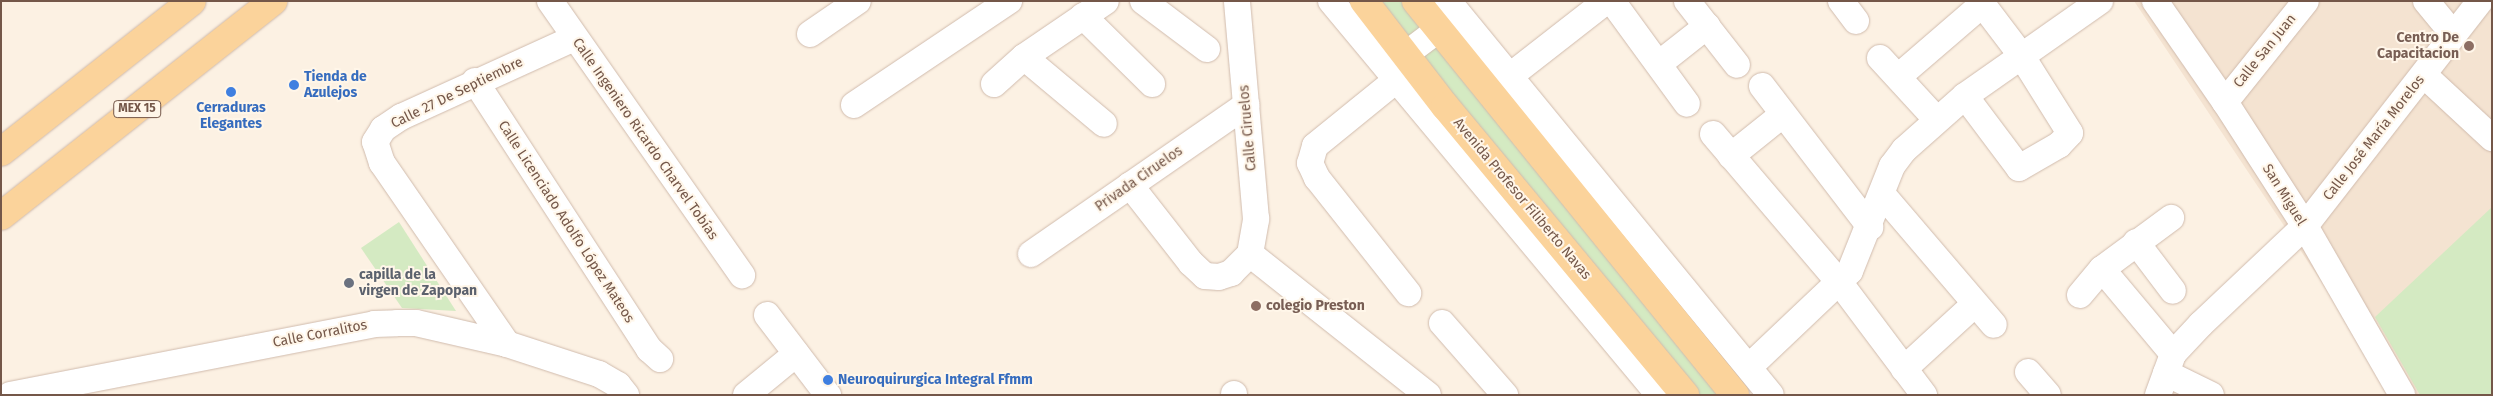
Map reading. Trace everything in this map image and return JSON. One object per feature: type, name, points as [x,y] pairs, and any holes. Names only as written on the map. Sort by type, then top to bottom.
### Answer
[{"type":"main road","points":[[1,152],[192,1]]},
{"type":"main road","name":"MEX 15","points":[[1,216],[273,1]]},
{"type":"main road","name":"Avenida Profesor Filiberto Navas","points":[[1364,1],[1445,106],[1685,395]]},
{"type":"main road","points":[[1416,1],[1735,395]]},
{"type":"street","name":"Calle Ingeniero Ricardo Charvel Tobías","points":[[550,1],[574,38],[742,275]]},
{"type":"street","points":[[810,34],[858,1]]},
{"type":"street","points":[[854,106],[1009,1]]},
{"type":"street","points":[[994,84],[1024,57],[1106,1]]},
{"type":"street","points":[[1143,1],[1207,49]]},
{"type":"street","name":"Calle Ciruelos","points":[[1237,1],[1256,219],[1250,254]]},
{"type":"street","points":[[1331,1],[1395,81],[1659,395]]},
{"type":"street","points":[[1448,1],[1771,395]]},
{"type":"street","points":[[1510,76],[1606,1]]},
{"type":"street","points":[[1612,1],[1660,63],[1687,104]]},
{"type":"street","points":[[1687,1],[1737,65]]},
{"type":"street","points":[[1749,367],[1840,283],[1850,271],[1870,227],[1896,159],[1936,119],[1965,96],[2100,1]]},
{"type":"street","name":"San Miguel","points":[[2155,1],[2225,102],[2305,226],[2402,395]]},
{"type":"street","name":"Calle San Juan","points":[[2225,102],[2306,1]]},
{"type":"street","points":[[2426,1],[2454,35]]},
{"type":"street","name":"Calle José María Morelos","points":[[2166,374],[2201,324],[2305,226],[2480,1]]},
{"type":"street","points":[[1898,77],[1981,3],[2021,56],[2070,130],[2059,145],[2019,168],[1965,96]]},
{"type":"street","points":[[1083,16],[1152,84]]},
{"type":"street","points":[[1660,63],[1706,26]]},
{"type":"street","points":[[1406,54],[1439,29]]},
{"type":"street","name":"Calle 27 De Septiembre","points":[[507,344],[382,163],[375,148],[376,138],[389,125],[475,81],[574,38]]},
{"type":"street","points":[[1024,57],[1104,124]]},
{"type":"street","points":[[1880,58],[1936,119]]},
{"type":"street","points":[[2424,75],[2492,138]]},
{"type":"street","name":"Calle Licenciado Adolfo López Mateos","points":[[475,81],[649,349],[660,359]]},
{"type":"street","points":[[1395,81],[1314,146],[1310,163],[1318,178],[1408,293]]},
{"type":"street","points":[[1762,86],[1782,115],[1870,227]]},
{"type":"street","name":"Privada Ciruelos","points":[[1031,254],[1246,105]]},
{"type":"street","points":[[1731,156],[1782,115]]},
{"type":"street","points":[[1713,134],[1840,283],[1924,395]]},
{"type":"street","points":[[1130,185],[1191,263],[1205,276],[1220,277],[1231,273],[1250,254],[1428,395]]},
{"type":"street","points":[[1882,194],[1994,325]]},
{"type":"street","points":[[2080,295],[2102,269],[2136,242],[2171,218]]},
{"type":"street","points":[[2136,242],[2173,291]]},
{"type":"street","points":[[2102,269],[2166,374],[2211,395]]},
{"type":"street","points":[[1904,369],[1975,304]]},
{"type":"street","points":[[767,315],[828,395]]},
{"type":"street","name":"Calle Corralitos","points":[[10,395],[374,324],[416,323],[507,344],[599,374],[625,392]]},
{"type":"street","points":[[1442,323],[1505,395]]},
{"type":"street","points":[[746,395],[796,354]]},
{"type":"street","points":[[2028,372],[2048,395]]},
{"type":"shaded area","points":[[2134,1],[2492,1],[2492,395],[2397,395]]},
{"type":"green space","points":[[1368,1],[1404,1],[1422,23],[1420,31],[1406,41]]},
{"type":"green space","points":[[1441,44],[1726,395],[1691,395],[1421,61],[1427,50]]},
{"type":"green space","points":[[2492,207],[2492,395],[2420,395],[2375,317]]},
{"type":"green space","points":[[399,222],[456,311],[402,308],[361,248]]},
{"type":"place","name":"Centro De Capacitacion","points":[[2469,46]]},
{"type":"place","name":"Tienda de Azulejos","points":[[294,85]]},
{"type":"place","name":"Cerraduras Elegantes","points":[[231,92]]},
{"type":"place","name":"capilla de la virgen de Zapopan","points":[[349,283]]},
{"type":"place","name":"colegio Preston","points":[[1256,306]]},
{"type":"place","name":"Neuroquirurgica Integral Ffmm","points":[[828,380]]}]
